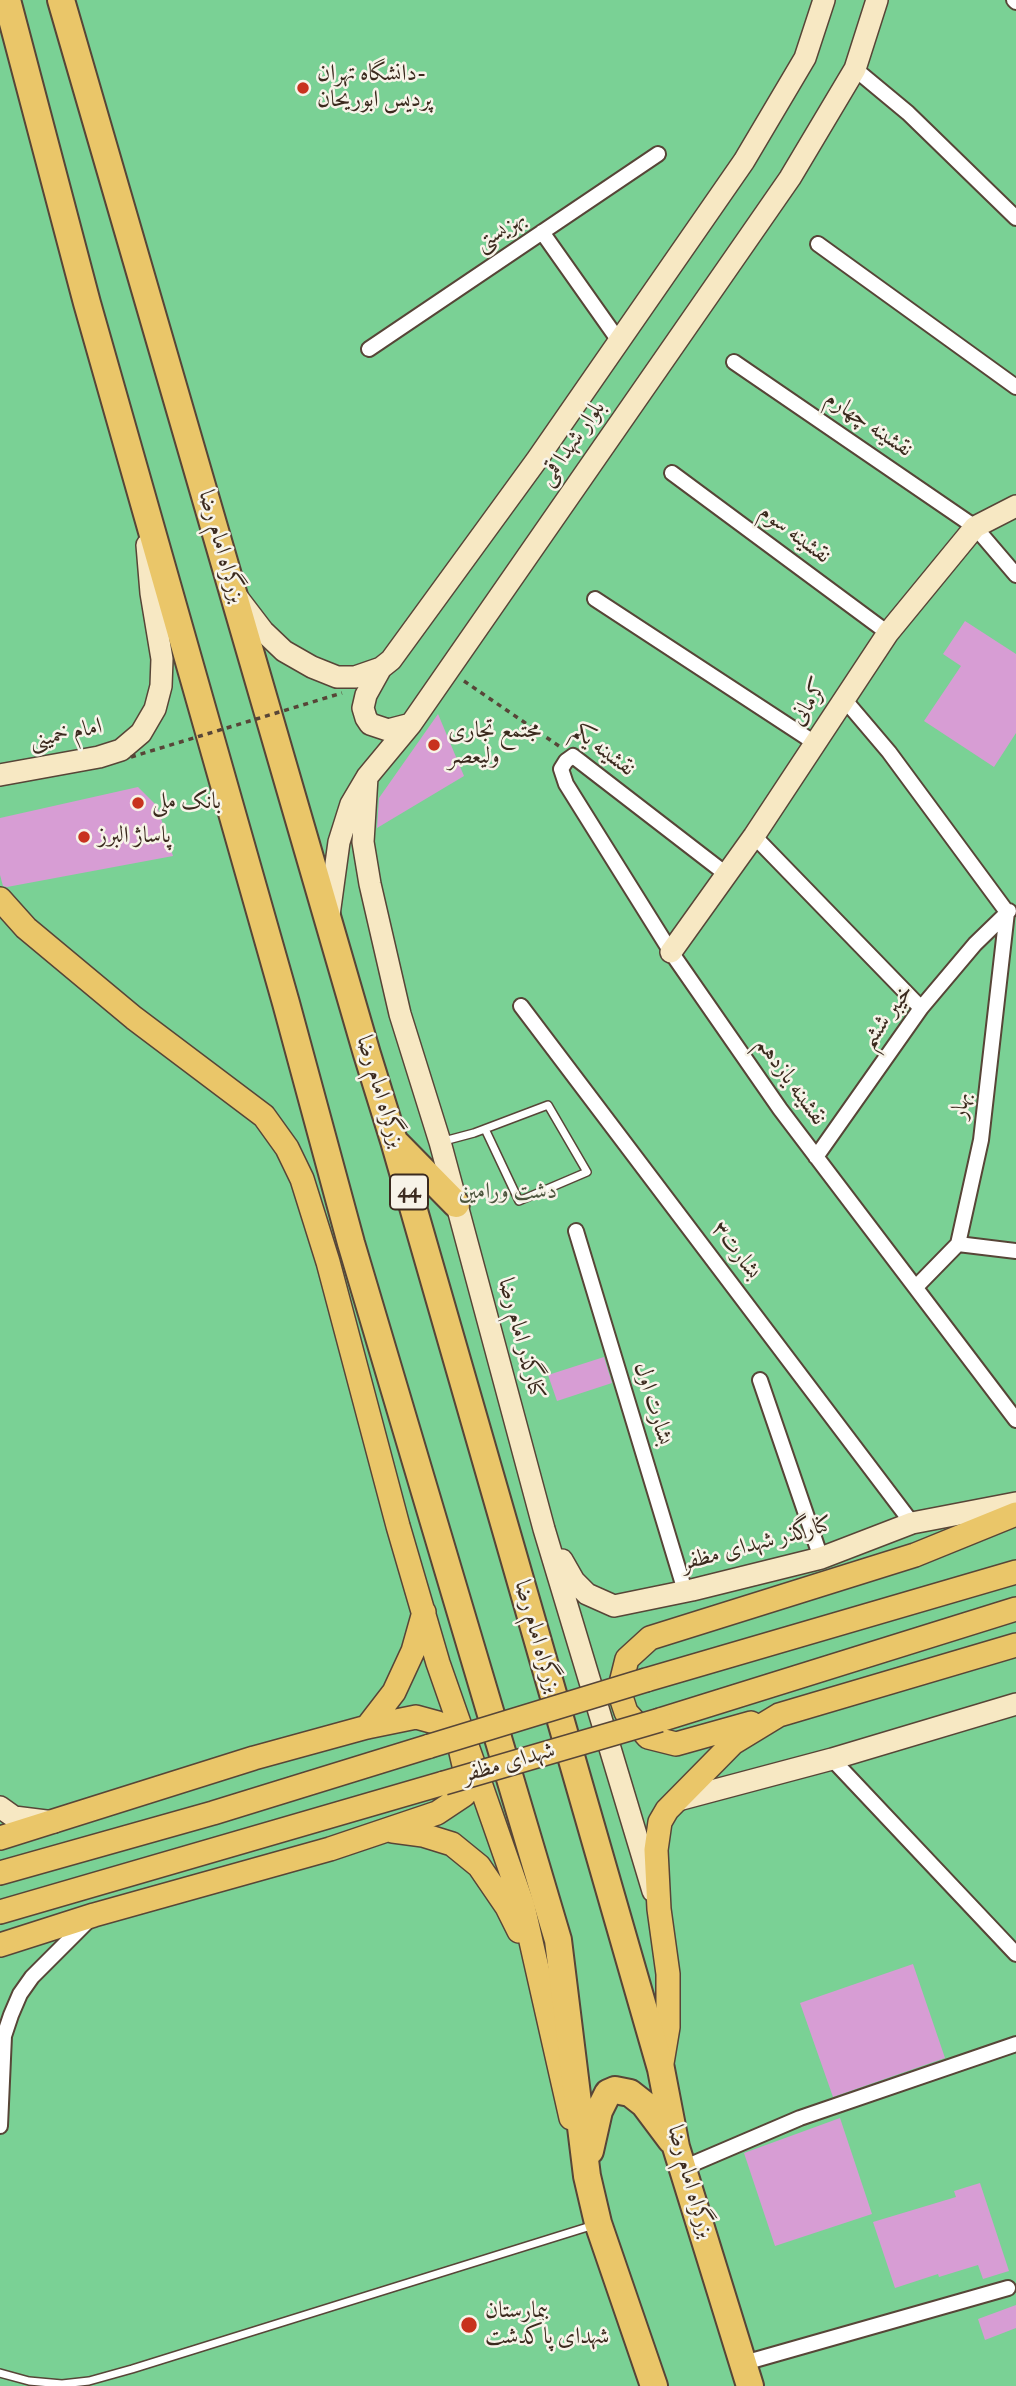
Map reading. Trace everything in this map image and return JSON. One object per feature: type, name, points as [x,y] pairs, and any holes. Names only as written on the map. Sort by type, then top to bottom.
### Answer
[{"type":"highway","points":[[7,0],[87,303],[286,1003],[351,1243],[558,1940],[587,2176],[598,2223],[654,2386]]},
{"type":"highway","name":"بزرگراه امام رضا","points":[[61,0],[661,2068],[679,2158],[747,2375]]},
{"type":"highway","points":[[394,1141],[457,1204]]},
{"type":"highway","points":[[587,2176],[599,2111],[608,2093],[615,2090],[630,2093],[644,2104],[679,2158]]},
{"type":"main road","name":"بلوار شهدا قمی","points":[[411,724],[388,730],[370,724],[366,718],[363,708],[366,695],[381,668],[391,660],[425,615],[744,161],[805,58],[824,0]]},
{"type":"main road","name":"بلوار شهدا قمی","points":[[329,921],[339,842],[351,804],[367,777],[411,724],[790,178],[855,69],[877,0]]},
{"type":"main road","name":"کرمانی","points":[[671,952],[754,836],[888,633],[975,527],[1016,506]]},
{"type":"main road","name":"امام خمینی","points":[[0,775],[99,757],[121,750],[141,733],[155,709],[161,686],[162,659],[151,593],[144,508]]},
{"type":"main road","points":[[232,591],[263,631],[284,651],[312,667],[337,677],[355,677],[381,668]]},
{"type":"main road","name":"کنارگذر امام رضا","points":[[367,777],[363,842],[400,1014],[440,1142],[544,1529],[659,1909]]},
{"type":"main road","points":[[0,899],[26,928],[134,1018],[264,1116],[287,1148],[302,1179],[328,1262],[398,1525],[438,1662],[523,1906],[563,2089],[587,2176]]},
{"type":"main road","name":"کنارگذر شهدای مظفر","points":[[544,1529],[574,1581],[587,1594],[614,1606],[821,1559],[912,1523],[1016,1503]]},
{"type":"main road","points":[[1015,1646],[676,1744],[648,1737],[626,1712],[619,1691],[627,1660],[650,1638],[915,1555],[1016,1514]]},
{"type":"main road","name":"شهدای مظفر","points":[[1,1873],[213,1813],[646,1680],[1016,1572]]},
{"type":"main road","name":"شهدای مظفر","points":[[2,1911],[660,1720],[1016,1609]]},
{"type":"main road","points":[[367,1727],[394,1692],[413,1651],[424,1610]]},
{"type":"main road","points":[[678,1800],[832,1759],[1016,1704]]},
{"type":"main road","points":[[661,2068],[668,2027],[668,1974],[659,1909],[656,1850],[660,1822],[733,1743],[779,1715]]},
{"type":"main road","points":[[0,1945],[94,1915],[330,1849],[437,1813],[464,1795],[466,1774],[460,1748],[438,1723],[416,1717],[367,1727],[254,1758],[6,1836]]},
{"type":"main road","points":[[0,1807],[14,1816],[56,1822]]},
{"type":"main road","points":[[386,1830],[423,1835],[452,1844],[479,1866],[507,1907],[536,1964]]},
{"type":"street","points":[[855,69],[908,113],[1016,218]]},
{"type":"street","name":"بهزیستی","points":[[369,349],[658,154]]},
{"type":"street","points":[[541,232],[619,341]]},
{"type":"street","points":[[818,244],[1016,387]]},
{"type":"street","name":"نقشینه چهارم","points":[[734,362],[975,527],[1016,575]]},
{"type":"street","name":"نقشینه سوم","points":[[672,473],[888,633]]},
{"type":"street","points":[[595,599],[815,743]]},
{"type":"street","points":[[844,699],[889,752],[1012,910]]},
{"type":"street","name":"نقشینه یکم","points":[[573,756],[726,874]]},
{"type":"street","name":"نقشینه یازدهم","points":[[573,756],[561,769],[566,784],[671,952],[780,1109],[1016,1420]]},
{"type":"street","points":[[754,836],[921,1008]]},
{"type":"street","name":"خیبر ششم","points":[[816,1157],[921,1008],[975,944],[1012,910]]},
{"type":"street","name":"بهار","points":[[958,1244],[981,1140],[1012,910]]},
{"type":"street","name":"بشارت۳","points":[[522,1006],[912,1523]]},
{"type":"street","name":"بشارت اول","points":[[576,1231],[685,1591]]},
{"type":"street","points":[[916,1287],[958,1244],[1016,1251]]},
{"type":"street","points":[[760,1380],[821,1559]]},
{"type":"street","points":[[832,1759],[1016,1954]]},
{"type":"street","points":[[0,2126],[4,2036],[20,1994],[32,1977],[94,1915]]},
{"type":"street","points":[[679,2158],[1016,2044]]},
{"type":"street","points":[[747,2375],[1007,2288]]},
{"type":"lane","points":[[440,1142],[485,1129],[548,1105],[587,1172],[519,1201],[485,1129]]},
{"type":"lane","points":[[0,2373],[29,2381],[62,2384],[89,2381],[598,2223]]},
{"type":"path","name":"نقشینه یکم","points":[[448,670],[573,756]]},
{"type":"path","points":[[131,757],[342,693]]},
{"type":"green space","name":"دشت ورامین","points":[[0,0],[1016,0],[1016,2386],[0,2386]]},
{"type":"building","points":[[965,621],[1016,654],[1016,733],[994,767],[924,721],[961,666],[943,654]]},
{"type":"building","name":"مجتمع تجاری ولیعصر","points":[[438,714],[464,776],[377,828],[379,798]]},
{"type":"building","name":"پاساژ البرز","points":[[138,787],[157,806],[173,856],[3,886],[0,875],[0,818]]},
{"type":"building","points":[[604,1357],[612,1383],[557,1401],[548,1375]]},
{"type":"building","points":[[913,1964],[945,2058],[833,2097],[800,2003]]},
{"type":"building","points":[[840,2118],[872,2214],[775,2246],[744,2153]]},
{"type":"building","points":[[980,2183],[1009,2271],[983,2279],[978,2265],[895,2288],[873,2222],[956,2197],[954,2191]]},
{"type":"building","points":[[1016,2305],[1016,2328],[985,2340],[978,2319]]},
{"type":"place","name":"دانشگاه تهران- پردیس ابوریحان","points":[[303,88]]},
{"type":"place","name":"مجتمع تجاری ولیعصر","points":[[434,745]]},
{"type":"place","name":"بانک ملی","points":[[138,803]]},
{"type":"place","name":"پاساژ البرز","points":[[84,837]]},
{"type":"place","name":"بیمارستان شهدای پاکدشت","points":[[469,2325]]}]
